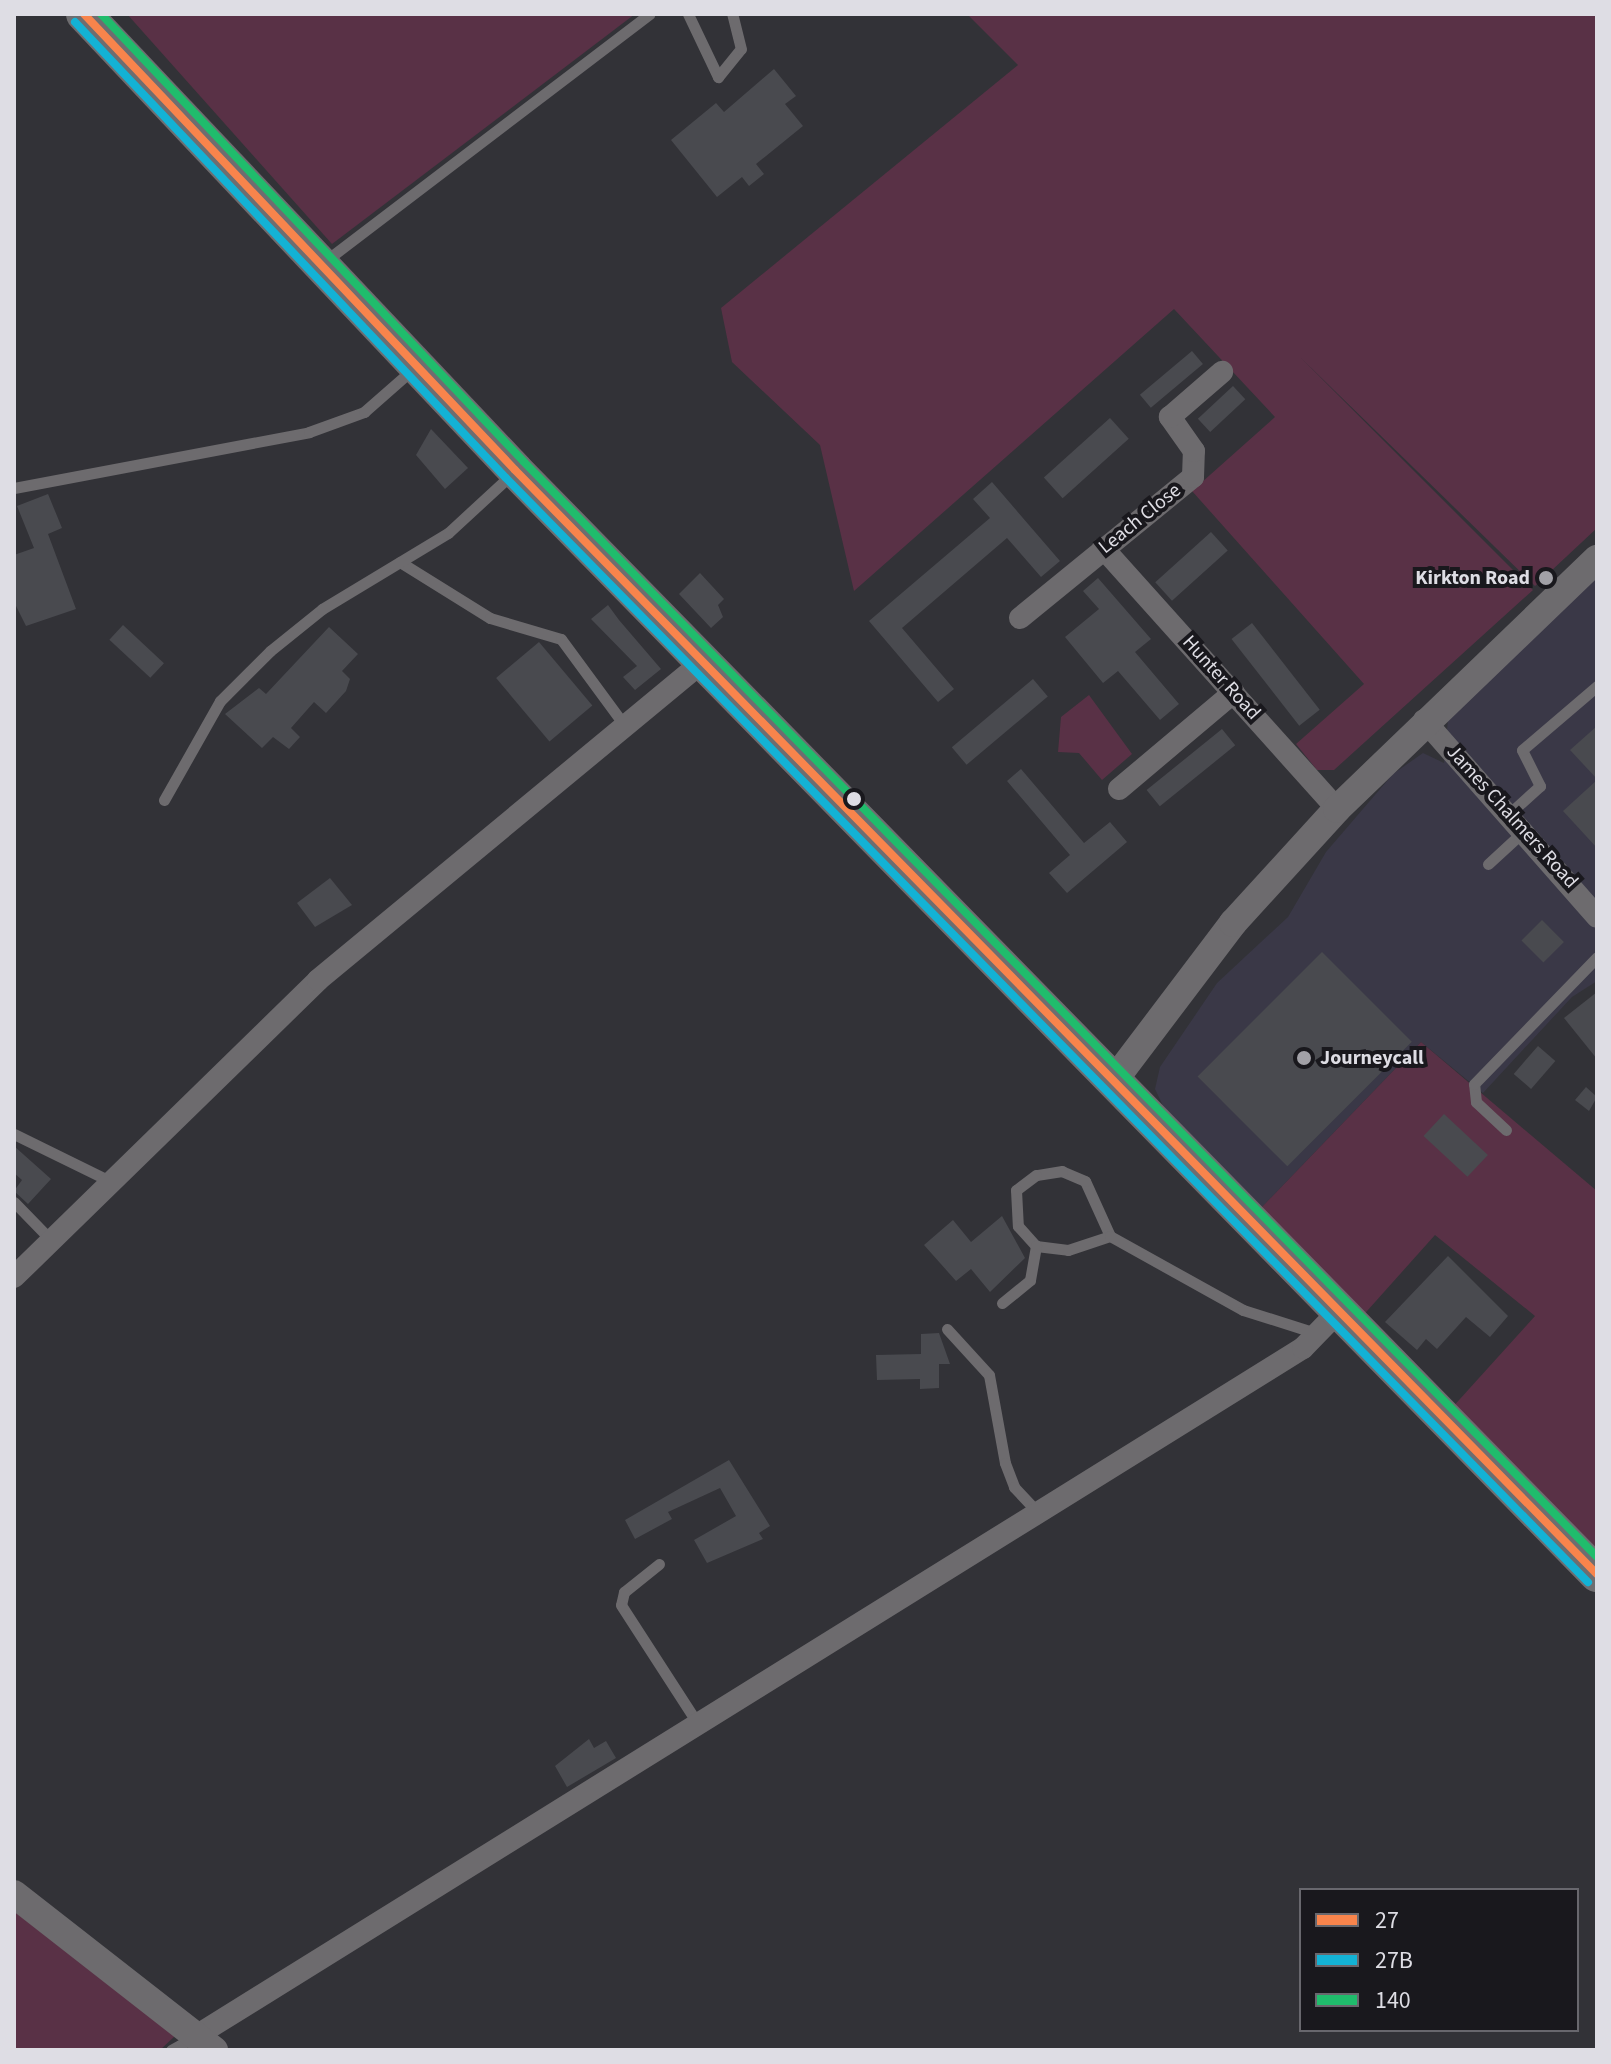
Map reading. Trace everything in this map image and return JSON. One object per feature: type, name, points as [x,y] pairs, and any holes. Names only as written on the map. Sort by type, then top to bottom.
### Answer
[{"type":"main road","points":[[84,14],[515,470],[1112,1083],[1327,1324],[1597,1574]]},
{"type":"street","name":"Leach Close","points":[[1020,618],[1193,477],[1194,451],[1170,417],[1222,372]]},
{"type":"street","name":"Hunter Road","points":[[1103,548],[1337,809]]},
{"type":"street","points":[[1112,1083],[1233,923],[1337,809],[1424,720],[1597,559]]},
{"type":"street","points":[[14,1277],[318,980],[703,661]]},
{"type":"street","points":[[1119,789],[1234,692]]},
{"type":"street","name":"James Chalmers Road","points":[[1424,720],[1518,821],[1597,917]]},
{"type":"street","points":[[14,1894],[205,2043],[698,1724],[1038,1513],[1327,1324]]},
{"type":"lane","points":[[320,264],[649,14]]},
{"type":"lane","points":[[688,14],[718,77],[741,49],[732,14]]},
{"type":"lane","points":[[14,488],[309,432],[364,412],[416,366]]},
{"type":"lane","points":[[164,800],[220,701],[250,671],[322,609],[448,533],[515,470]]},
{"type":"lane","points":[[400,562],[490,618],[561,639],[625,726]]},
{"type":"lane","points":[[1488,864],[1540,786],[1522,750],[1597,686]]},
{"type":"lane","points":[[1506,1130],[1476,1102],[1474,1084],[1597,957]]},
{"type":"lane","points":[[14,1134],[110,1181]]},
{"type":"lane","points":[[1110,1236],[1068,1250],[1036,1246],[1018,1226],[1016,1190],[1036,1175],[1062,1171],[1085,1181],[1110,1236],[1243,1310],[1327,1324]]},
{"type":"lane","points":[[14,1202],[51,1240]]},
{"type":"lane","points":[[1002,1303],[1030,1280],[1036,1246]]},
{"type":"lane","points":[[947,1329],[989,1375],[1005,1463],[1014,1487],[1038,1513]]},
{"type":"lane","points":[[659,1564],[624,1592],[621,1605],[698,1724]]},
{"type":"lane","points":[[171,2050],[205,2043]]},
{"type":"shaded area","points":[[127,14],[635,14],[332,244]]},
{"type":"shaded area","points":[[967,14],[1597,14],[1597,528],[1535,586],[1300,357],[1533,590],[1334,770],[1317,770],[1296,744],[1364,684],[1192,491],[1275,417],[1174,309],[854,591],[820,445],[732,362],[721,308],[1018,65]]},
{"type":"shaded area","points":[[1597,576],[1597,981],[1572,997],[1483,1093],[1421,1042],[1260,1209],[1174,1129],[1155,1089],[1160,1067],[1217,983],[1288,917],[1326,852],[1393,774],[1423,753],[1444,763],[1448,719]]},
{"type":"shaded area","points":[[1089,695],[1132,754],[1102,780],[1079,753],[1058,752],[1061,717]]},
{"type":"shaded area","points":[[1421,1042],[1597,1191],[1597,1558],[1450,1410],[1535,1316],[1435,1235],[1359,1320],[1260,1209]]},
{"type":"shaded area","points":[[14,1911],[175,2036],[160,2050],[14,2050]]},
{"type":"building","points":[[774,69],[796,96],[785,104],[803,126],[756,164],[764,174],[749,186],[742,177],[717,197],[671,140],[716,103],[724,112]]},
{"type":"building","points":[[1192,351],[1203,364],[1151,408],[1140,395]]},
{"type":"building","points":[[1233,386],[1245,399],[1210,432],[1198,419]]},
{"type":"building","points":[[1110,418],[1129,439],[1063,498],[1044,478]]},
{"type":"building","points":[[431,429],[468,468],[445,489],[416,455]]},
{"type":"building","points":[[992,482],[1060,561],[1041,577],[1007,538],[902,628],[954,689],[938,702],[869,621],[990,518],[973,499]]},
{"type":"building","points":[[48,494],[62,528],[48,534],[76,609],[26,626],[14,602],[14,555],[34,548],[17,506]]},
{"type":"building","points":[[1211,532],[1228,551],[1172,601],[1155,582]]},
{"type":"building","points":[[700,573],[724,599],[718,605],[723,617],[711,628],[679,594]]},
{"type":"building","points":[[1098,578],[1151,639],[1135,652],[1179,704],[1160,720],[1118,671],[1103,683],[1065,637],[1099,609],[1083,591]]},
{"type":"building","points":[[608,605],[661,669],[635,690],[623,677],[637,666],[591,619]]},
{"type":"building","points":[[1252,623],[1320,710],[1299,726],[1232,639]]},
{"type":"building","points":[[123,625],[164,663],[150,678],[109,640]]},
{"type":"building","points":[[329,627],[358,654],[342,671],[350,679],[346,691],[326,713],[314,702],[291,728],[300,737],[289,749],[273,737],[262,748],[225,714],[259,688],[266,694]]},
{"type":"building","points":[[539,642],[592,706],[549,742],[496,678]]},
{"type":"building","points":[[1033,679],[1048,697],[967,765],[952,747]]},
{"type":"building","points":[[1597,726],[1597,779],[1570,750]]},
{"type":"building","points":[[1222,729],[1235,745],[1160,806],[1147,790]]},
{"type":"building","points":[[1021,769],[1084,843],[1110,822],[1127,842],[1067,893],[1049,873],[1070,855],[1007,781]]},
{"type":"building","points":[[1597,780],[1597,848],[1563,811]]},
{"type":"building","points":[[330,878],[352,905],[315,927],[297,903]]},
{"type":"building","points":[[1542,920],[1564,942],[1543,962],[1521,941]]},
{"type":"building","name":"Journeycall","points":[[1322,952],[1412,1042],[1287,1166],[1198,1076]]},
{"type":"building","points":[[1597,992],[1597,1059],[1564,1018]]},
{"type":"building","points":[[1538,1046],[1555,1061],[1531,1089],[1514,1074]]},
{"type":"building","points":[[1586,1087],[1597,1097],[1589,1111],[1575,1100]]},
{"type":"building","points":[[1444,1114],[1488,1155],[1467,1177],[1424,1136]]},
{"type":"building","points":[[14,1146],[51,1179],[28,1204],[14,1191],[22,1180],[14,1173]]},
{"type":"building","points":[[1002,1216],[1025,1258],[990,1292],[971,1269],[956,1281],[924,1245],[953,1220],[971,1242]]},
{"type":"building","points":[[1448,1256],[1508,1316],[1490,1337],[1466,1317],[1437,1349],[1426,1339],[1417,1350],[1385,1322]]},
{"type":"building","points":[[939,1333],[950,1364],[939,1364],[939,1388],[920,1389],[920,1379],[877,1380],[876,1355],[921,1354],[921,1334]]},
{"type":"building","points":[[729,1460],[770,1526],[759,1533],[763,1539],[707,1563],[694,1540],[736,1516],[720,1488],[668,1512],[672,1519],[635,1539],[625,1520]]},
{"type":"building","points":[[589,1739],[594,1748],[606,1741],[616,1758],[567,1787],[555,1766]]},
{"type":"transit line","name":"27","points":[[84,14],[515,470],[1597,1574]]},
{"type":"transit line","name":"140","points":[[101,14],[524,462],[1597,1557]]},
{"type":"transit line","name":"27B","points":[[75,22],[506,478],[1588,1582]]},
{"type":"place","name":"Kirkton Road","points":[[1546,578]]},
{"type":"place","name":"Journeycall","points":[[1304,1058]]}]
